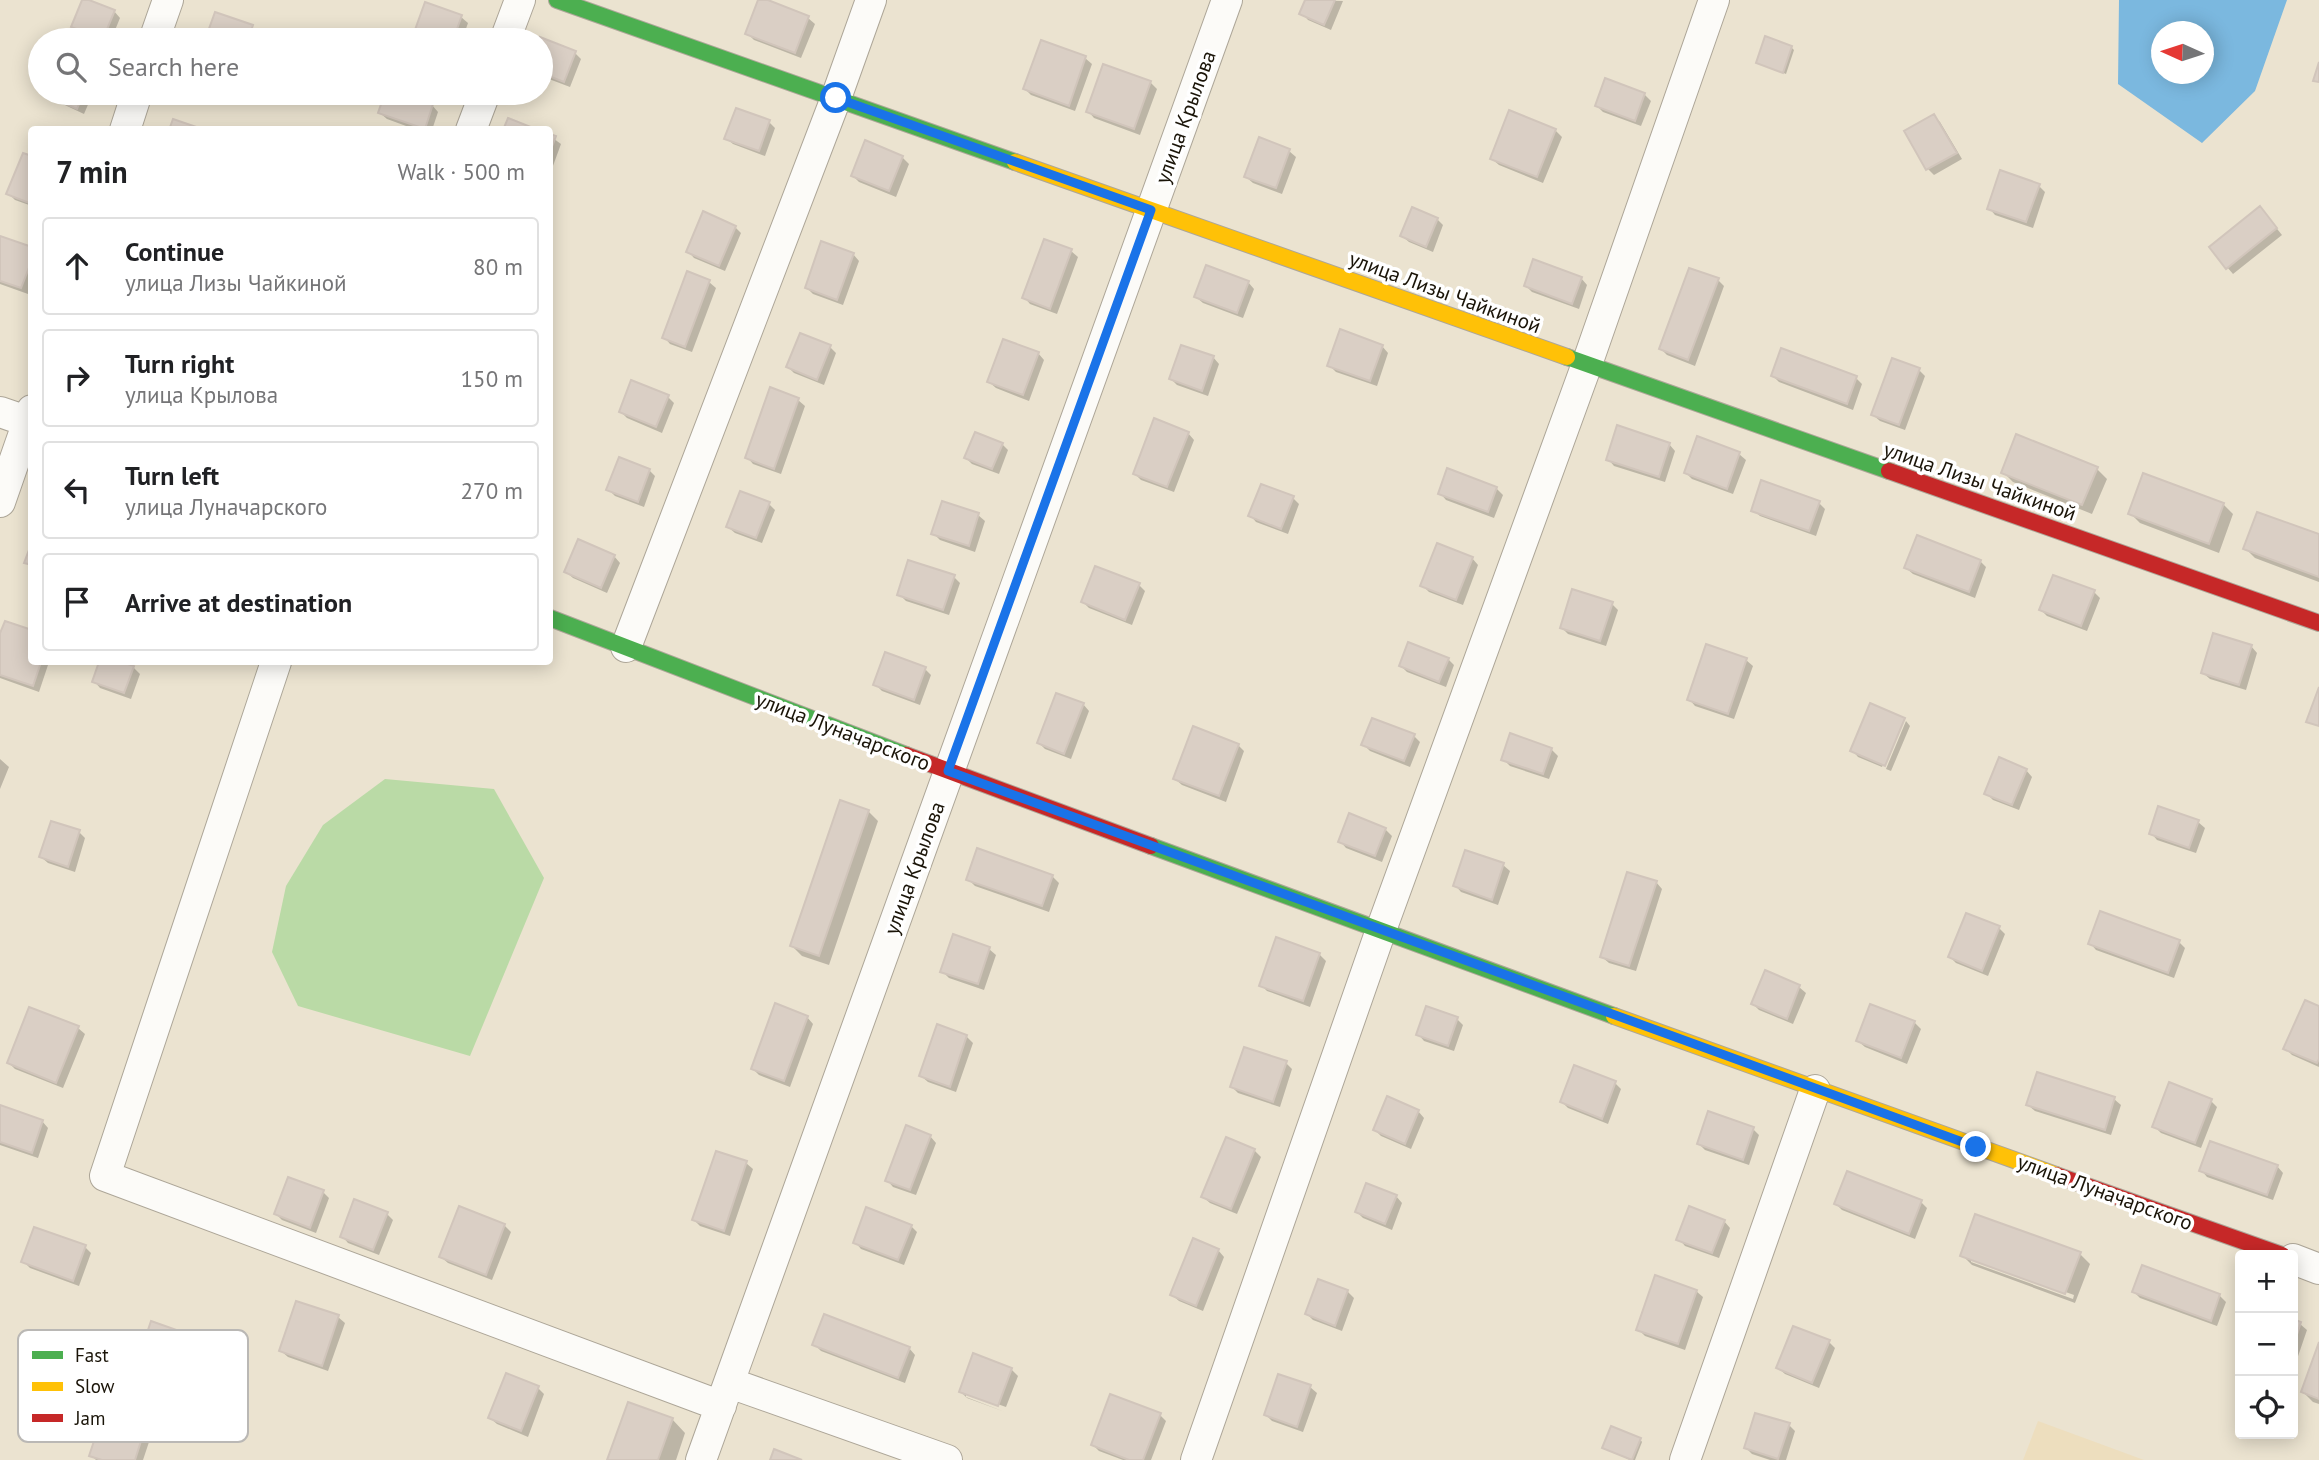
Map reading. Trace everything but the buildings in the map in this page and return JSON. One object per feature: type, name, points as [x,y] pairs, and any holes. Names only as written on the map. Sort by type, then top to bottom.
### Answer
[{"type":"street","points":[[158,28],[168,0]]},
{"type":"street","points":[[510,28],[520,0]]},
{"type":"street","name":"улица Лизы Чайкиной","points":[[558,0],[2319,623]]},
{"type":"street","points":[[626,647],[871,0]]},
{"type":"street","name":"улица Крылова","points":[[701,1460],[1227,0]]},
{"type":"street","points":[[1196,1460],[1381,930],[1587,364],[1714,0]]},
{"type":"street","points":[[126,126],[133,105]]},
{"type":"street","points":[[473,126],[480,105]]},
{"type":"street","points":[[0,502],[23,417]]},
{"type":"street","name":"улица Луначарского","points":[[553,619],[948,771],[1815,1090],[2268,1250]]},
{"type":"street","points":[[275,665],[106,1176],[726,1394],[947,1460]]},
{"type":"street","points":[[1685,1460],[1815,1090]]},
{"type":"street","points":[[2298,1261],[2319,1269]]},
{"type":"shaded area","points":[[2038,1421],[2144,1460],[2023,1460]]},
{"type":"green space","points":[[385,779],[494,789],[544,878],[470,1056],[298,1006],[272,952],[286,886],[323,825]]},
{"type":"water","points":[[2119,0],[2287,0],[2255,91],[2202,143],[2118,84]]},
{"type":"traffic: fast","points":[[557,0],[1015,162]]},
{"type":"traffic: fast","points":[[1567,357],[1889,471]]},
{"type":"traffic: fast","points":[[553,619],[906,755]]},
{"type":"traffic: fast","points":[[1151,846],[1614,1016]]},
{"type":"traffic: slow","points":[[1015,162],[1567,357]]},
{"type":"traffic: slow","points":[[1614,1016],[2056,1175]]},
{"type":"traffic: jam","points":[[1889,471],[2319,623]]},
{"type":"traffic: jam","points":[[906,755],[1151,846]]},
{"type":"traffic: jam","points":[[2056,1175],[2268,1250]]},
{"type":"route","points":[[836,98],[1151,210],[948,771],[1976,1147]]}]
